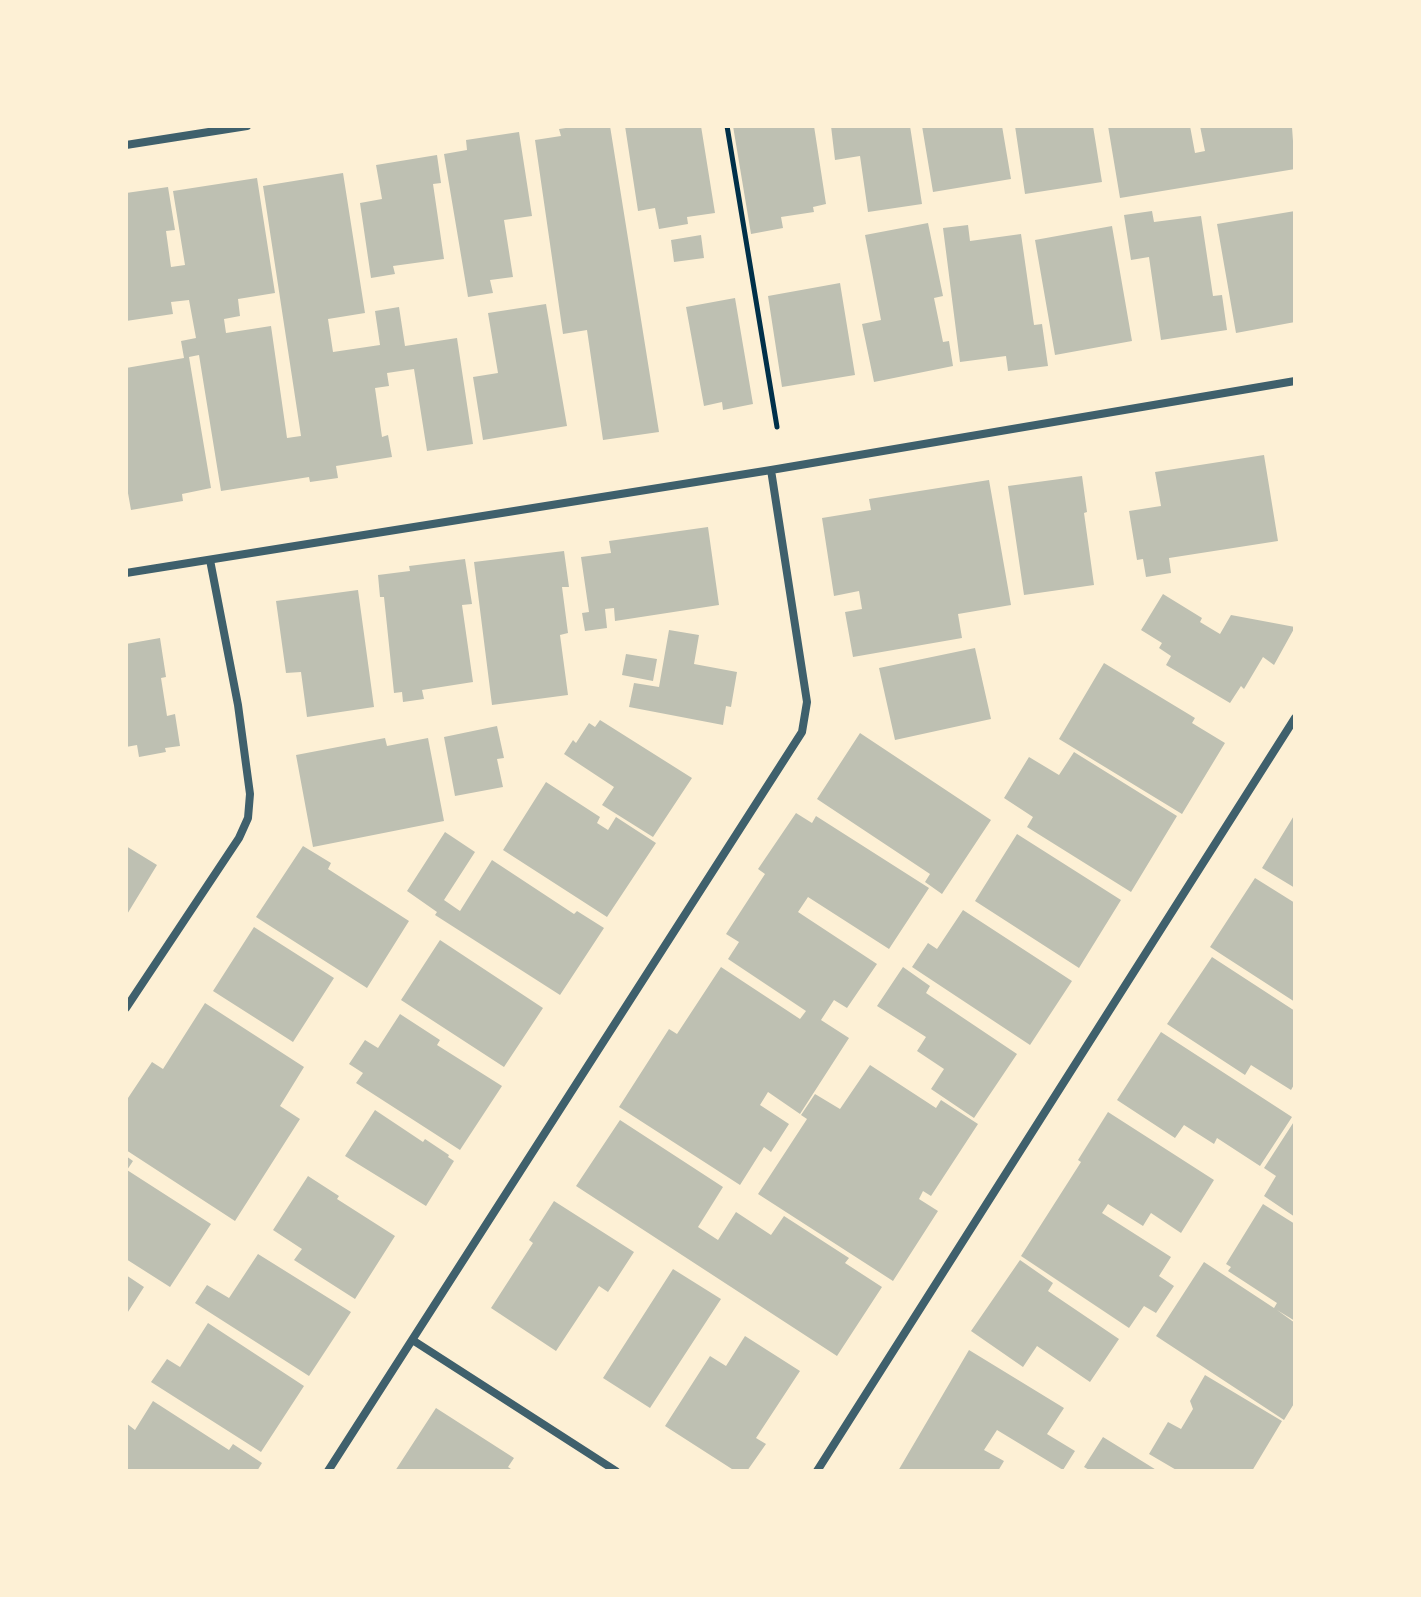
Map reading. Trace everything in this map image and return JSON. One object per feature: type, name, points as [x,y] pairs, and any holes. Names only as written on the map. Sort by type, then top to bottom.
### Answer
[{"type":"street","points":[[126,145],[247,126]]},
{"type":"street","points":[[126,573],[771,470],[1295,381]]},
{"type":"street","points":[[328,1471],[802,732],[807,702],[771,470]]},
{"type":"street","points":[[126,1008],[239,838],[248,818],[250,794],[238,705],[210,560]]},
{"type":"street","points":[[817,1471],[1295,718]]},
{"type":"street","points":[[414,1341],[616,1471]]},
{"type":"path","points":[[727,126],[777,427]]},
{"type":"building","points":[[610,126],[659,432],[603,440],[587,330],[563,334],[535,140],[561,136],[559,129]]},
{"type":"building","points":[[625,126],[701,126],[715,213],[687,217],[688,224],[659,229],[655,208],[638,211]]},
{"type":"building","points":[[733,126],[814,126],[826,204],[813,207],[814,212],[781,217],[783,228],[751,234]]},
{"type":"building","points":[[831,126],[910,126],[922,204],[868,212],[860,156],[835,160]]},
{"type":"building","points":[[922,126],[1002,126],[1011,179],[933,192]]},
{"type":"building","points":[[1015,126],[1093,126],[1102,182],[1025,194]]},
{"type":"building","points":[[1108,126],[1190,126],[1195,153],[1205,151],[1200,126],[1292,127],[1295,169],[1120,198]]},
{"type":"building","points":[[519,132],[532,216],[504,220],[513,277],[490,280],[493,293],[468,297],[444,154],[467,150],[466,140]]},
{"type":"building","points":[[437,155],[441,183],[433,184],[444,259],[393,266],[395,274],[371,278],[360,203],[382,199],[376,165]]},
{"type":"building","points":[[343,173],[365,313],[328,319],[333,352],[380,345],[375,311],[399,307],[405,346],[457,338],[473,444],[427,451],[414,369],[387,373],[389,386],[375,388],[382,437],[388,435],[392,457],[336,466],[338,478],[310,482],[309,477],[221,491],[199,355],[189,357],[211,488],[182,494],[183,501],[131,510],[126,482],[126,368],[184,358],[181,341],[196,338],[189,300],[171,302],[173,314],[126,321],[126,193],[168,187],[175,230],[166,231],[171,267],[185,265],[173,191],[257,178],[275,293],[238,299],[240,316],[224,319],[226,333],[271,326],[287,438],[301,436],[263,186]]},
{"type":"building","points":[[1152,211],[1154,222],[1201,216],[1213,296],[1222,295],[1227,330],[1161,340],[1149,257],[1131,260],[1124,215]]},
{"type":"building","points":[[1295,211],[1295,322],[1236,333],[1217,224]]},
{"type":"building","points":[[928,223],[943,296],[934,298],[943,342],[949,341],[953,366],[874,382],[862,324],[881,320],[865,235]]},
{"type":"building","points":[[968,225],[970,241],[1021,234],[1034,325],[1042,324],[1048,366],[1008,371],[1006,356],[960,362],[943,228]]},
{"type":"building","points":[[1112,226],[1132,341],[1055,355],[1035,240]]},
{"type":"building","points":[[701,235],[704,258],[674,262],[671,240]]},
{"type":"building","points":[[840,283],[855,375],[782,387],[768,296]]},
{"type":"building","points":[[735,298],[753,404],[723,410],[722,402],[704,406],[686,307]]},
{"type":"building","points":[[546,304],[567,426],[483,440],[473,377],[498,373],[488,313]]},
{"type":"building","points":[[1264,455],[1278,541],[1169,558],[1171,573],[1146,577],[1143,559],[1137,560],[1129,511],[1161,506],[1155,472]]},
{"type":"building","points":[[1082,476],[1094,585],[1024,595],[1008,486]]},
{"type":"building","points":[[989,480],[1011,605],[958,614],[962,638],[853,657],[845,612],[862,609],[859,591],[834,596],[822,518],[871,510],[869,499]]},
{"type":"building","points":[[708,527],[719,605],[615,621],[614,608],[605,609],[607,628],[585,631],[582,613],[589,612],[581,557],[611,553],[609,541]]},
{"type":"building","points":[[564,551],[569,587],[562,587],[568,633],[560,635],[568,695],[492,705],[474,562]]},
{"type":"building","points":[[465,559],[472,604],[462,605],[473,682],[422,690],[424,699],[403,702],[402,692],[394,693],[384,597],[380,597],[378,575],[410,571],[409,566]]},
{"type":"building","points":[[358,590],[374,707],[307,717],[301,672],[286,673],[276,601]]},
{"type":"building","points":[[1163,594],[1202,618],[1200,622],[1220,634],[1231,615],[1295,627],[1274,665],[1263,657],[1244,689],[1241,686],[1230,703],[1166,665],[1171,656],[1159,648],[1162,643],[1141,630]]},
{"type":"building","points":[[669,630],[699,635],[694,664],[737,672],[731,707],[726,706],[723,725],[629,707],[634,683],[659,687]]},
{"type":"building","points":[[160,638],[166,677],[161,678],[167,716],[175,714],[180,746],[139,757],[137,745],[126,747],[126,644]]},
{"type":"building","points":[[975,648],[991,719],[895,740],[879,668]]},
{"type":"building","points":[[626,654],[657,659],[653,681],[622,675]]},
{"type":"building","points":[[1104,663],[1195,718],[1192,723],[1225,743],[1182,814],[1059,739]]},
{"type":"building","points":[[600,720],[692,778],[653,837],[602,805],[614,787],[564,754],[573,740],[576,743],[589,723],[595,727]]},
{"type":"building","points":[[497,726],[504,758],[497,759],[503,787],[455,796],[444,737]]},
{"type":"building","points":[[860,733],[991,820],[942,894],[925,882],[930,874],[817,799]]},
{"type":"building","points":[[385,738],[387,746],[428,738],[444,821],[313,847],[296,755]]},
{"type":"building","points":[[1074,752],[1177,816],[1131,892],[1027,827],[1033,817],[1004,798],[1029,757],[1059,775]]},
{"type":"building","points":[[546,782],[600,817],[597,823],[608,830],[616,817],[656,843],[607,917],[503,850]]},
{"type":"building","points":[[796,813],[812,823],[816,816],[929,888],[889,949],[808,897],[798,912],[877,964],[847,1008],[834,1000],[821,1020],[849,1038],[800,1114],[768,1092],[760,1105],[789,1124],[771,1152],[764,1147],[740,1185],[619,1107],[669,1029],[677,1034],[721,967],[800,1019],[806,1011],[728,959],[739,942],[726,934],[765,874],[758,869]]},
{"type":"building","points":[[1295,814],[1295,888],[1262,868]]},
{"type":"building","points":[[445,832],[475,852],[444,900],[460,911],[492,860],[574,914],[577,911],[604,928],[560,995],[435,915],[437,912],[407,891]]},
{"type":"building","points":[[1017,834],[1121,900],[1079,968],[975,901]]},
{"type":"building","points":[[126,846],[157,865],[126,916]]},
{"type":"building","points":[[303,846],[331,863],[328,869],[409,921],[367,988],[256,917]]},
{"type":"building","points":[[1255,878],[1295,903],[1295,1002],[1210,947]]},
{"type":"building","points":[[963,910],[1072,981],[1030,1045],[912,967],[928,943],[937,949]]},
{"type":"building","points":[[254,927],[334,978],[293,1042],[213,991]]},
{"type":"building","points":[[440,940],[543,1008],[504,1067],[401,1000]]},
{"type":"building","points":[[1212,957],[1295,1011],[1295,1083],[1291,1090],[1251,1065],[1245,1075],[1167,1024]]},
{"type":"building","points":[[903,967],[930,986],[926,993],[1017,1054],[974,1118],[931,1089],[944,1069],[917,1051],[926,1037],[877,1006]]},
{"type":"building","points":[[205,1003],[304,1067],[280,1106],[300,1119],[235,1221],[126,1150],[126,1101],[152,1062],[163,1069]]},
{"type":"building","points":[[400,1014],[440,1040],[437,1045],[502,1086],[460,1150],[356,1083],[363,1073],[349,1064],[365,1040],[378,1048]]},
{"type":"building","points":[[1161,1032],[1292,1117],[1260,1166],[1217,1138],[1214,1144],[1184,1125],[1175,1138],[1117,1100]]},
{"type":"building","points":[[870,1065],[936,1108],[941,1100],[978,1124],[931,1196],[923,1191],[919,1199],[938,1211],[893,1281],[758,1194],[807,1119],[801,1115],[815,1094],[840,1109]]},
{"type":"building","points":[[375,1110],[423,1142],[425,1139],[454,1161],[426,1206],[345,1156]]},
{"type":"building","points":[[1108,1112],[1214,1180],[1181,1233],[1151,1213],[1143,1226],[1108,1204],[1102,1213],[1171,1257],[1159,1276],[1174,1286],[1156,1313],[1144,1306],[1129,1328],[1021,1256],[1081,1162],[1078,1160]]},
{"type":"building","points":[[620,1120],[723,1187],[698,1227],[718,1240],[736,1212],[771,1235],[784,1216],[849,1258],[845,1263],[882,1287],[837,1356],[576,1186]]},
{"type":"building","points":[[1295,1120],[1295,1217],[1264,1196],[1276,1176],[1264,1168]]},
{"type":"building","points":[[126,1156],[133,1161],[127,1170],[211,1224],[170,1287],[126,1259]]},
{"type":"building","points":[[308,1176],[339,1196],[337,1199],[395,1236],[355,1299],[294,1260],[302,1249],[273,1230]]},
{"type":"building","points":[[554,1201],[634,1252],[608,1292],[599,1286],[556,1351],[491,1308],[533,1243],[529,1240]]},
{"type":"building","points":[[1263,1204],[1295,1224],[1295,1321],[1277,1310],[1295,1323],[1295,1402],[1284,1420],[1156,1336],[1204,1262],[1274,1308],[1277,1303],[1228,1271],[1231,1267],[1226,1264]]},
{"type":"building","points":[[258,1254],[351,1312],[309,1376],[195,1303],[207,1285],[229,1298]]},
{"type":"building","points":[[1020,1260],[1053,1283],[1048,1291],[1119,1339],[1090,1382],[1037,1346],[1023,1367],[971,1331]]},
{"type":"building","points":[[673,1269],[721,1299],[650,1408],[603,1378]]},
{"type":"building","points":[[126,1275],[144,1287],[126,1315]]},
{"type":"building","points":[[208,1323],[304,1386],[261,1452],[151,1382],[167,1359],[180,1367]]},
{"type":"building","points":[[745,1336],[800,1371],[756,1438],[766,1444],[747,1471],[735,1471],[665,1426],[710,1356],[726,1366]]},
{"type":"building","points":[[969,1350],[1064,1408],[1047,1434],[1075,1451],[1063,1470],[997,1430],[984,1450],[1004,1461],[998,1471],[898,1471]]},
{"type":"building","points":[[1205,1375],[1282,1421],[1252,1471],[1178,1471],[1149,1454],[1168,1422],[1181,1429],[1193,1409],[1190,1401]]},
{"type":"building","points":[[153,1401],[229,1450],[233,1444],[262,1463],[257,1471],[126,1471],[126,1423],[135,1430]]},
{"type":"building","points":[[436,1408],[514,1458],[508,1467],[514,1471],[395,1471]]},
{"type":"building","points":[[1103,1437],[1158,1471],[1091,1471],[1084,1467]]}]
